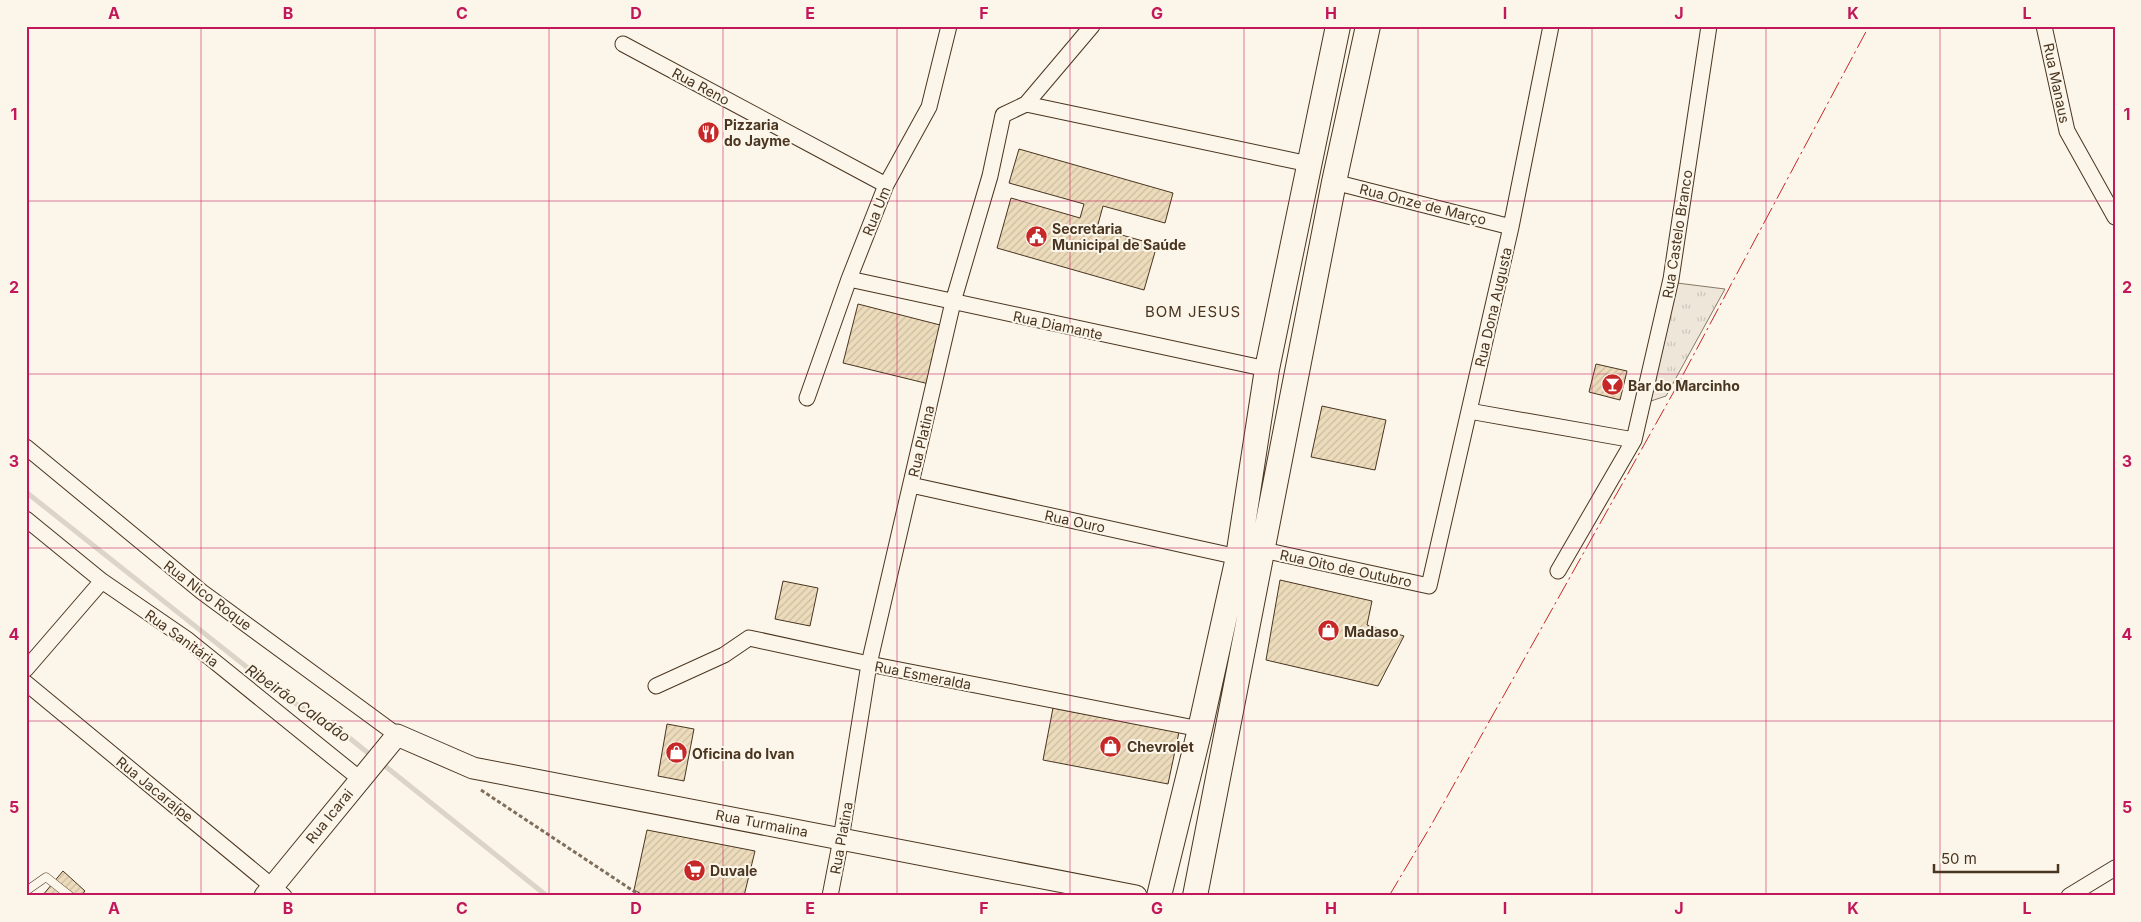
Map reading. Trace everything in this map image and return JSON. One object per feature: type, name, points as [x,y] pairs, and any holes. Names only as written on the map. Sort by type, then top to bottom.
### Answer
[{"type":"main road","points":[[1159,896],[1200,729],[1238,556],[1267,369],[1338,26]]},
{"type":"main road","points":[[1195,896],[1334,182],[1368,26]]},
{"type":"main road","name":"Rua Icarai","points":[[274,892],[363,775],[396,736]]},
{"type":"main road","name":"Rua Turmalina","points":[[396,736],[473,768],[1136,896]]},
{"type":"street","name":"Rua Um","points":[[807,398],[849,279],[886,185],[929,107],[949,26]]},
{"type":"street","name":"Rua Platina","points":[[830,896],[869,664],[953,302],[990,176],[1003,115],[1026,104],[1092,26]]},
{"type":"street","name":"Rua Dona Augusta","points":[[1429,586],[1511,227],[1551,26]]},
{"type":"street","name":"Rua Castelo Branco","points":[[1558,571],[1634,440],[1671,279],[1709,26]]},
{"type":"street","name":"Rua Manaus","points":[[2044,26],[2067,131],[2115,217]]},
{"type":"street","name":"Rua Reno","points":[[623,44],[886,185]]},
{"type":"street","points":[[1026,104],[1309,164]]},
{"type":"street","name":"Rua Onze de Março","points":[[1334,182],[1511,227]]},
{"type":"street","name":"Rua Diamante","points":[[849,279],[1267,369]]},
{"type":"street","points":[[1469,412],[1634,440]]},
{"type":"street","name":"Rua Nico Roque","points":[[26,447],[202,592],[396,736]]},
{"type":"street","name":"Rua Ouro","points":[[911,485],[1238,556]]},
{"type":"street","name":"Rua Sanitária","points":[[26,519],[102,581],[188,640],[363,775]]},
{"type":"street","name":"Rua Oito de Outubro","points":[[1263,550],[1429,586]]},
{"type":"street","points":[[26,669],[102,581]]},
{"type":"street","name":"Rua Esmeralda","points":[[656,686],[724,655],[749,638],[869,664],[1200,729]]},
{"type":"street","name":"Rua Jacaraípe","points":[[26,683],[274,892]]},
{"type":"street","points":[[2069,896],[2115,868]]},
{"type":"lane","points":[[26,891],[46,877],[70,896]]},
{"type":"path","points":[[479,788],[641,896]]},
{"type":"green space","points":[[1677,283],[1725,289],[1666,396],[1648,402]]},
{"type":"building","points":[[1019,149],[1173,193],[1165,223],[1103,206],[1097,228],[1157,245],[1144,290],[997,248],[1011,198],[1080,218],[1084,204],[1009,183]]},
{"type":"building","points":[[858,304],[944,326],[929,384],[843,363]]},
{"type":"building","points":[[1596,364],[1627,371],[1620,400],[1589,392]]},
{"type":"building","points":[[1322,406],[1386,420],[1375,470],[1311,457]]},
{"type":"building","name":"Madaso","points":[[1280,580],[1372,601],[1367,625],[1404,636],[1378,686],[1266,660]]},
{"type":"building","points":[[783,581],[818,588],[810,626],[775,619]]},
{"type":"building","name":"Chevrolet","points":[[1053,708],[1179,732],[1168,784],[1043,760]]},
{"type":"building","name":"Oficina do Ivan","points":[[667,724],[694,729],[684,781],[658,776]]},
{"type":"building","name":"Duvale","points":[[647,830],[755,851],[744,896],[645,896],[634,890]]},
{"type":"building","points":[[63,871],[85,891],[81,896],[42,896]]},
{"type":"waterway","name":"Ribeirão Caladão","points":[[26,492],[282,695],[347,736],[373,757]]},
{"type":"waterway","name":"Ribeirão Caladão","points":[[380,762],[547,896]]},
{"type":"power","points":[[1389,896],[1429,829],[1677,386],[1869,26]]},
{"type":"place","name":"Pizzaria do Jayme","points":[[708,132]]},
{"type":"place","name":"Secretaria Municipal de Saúde","points":[[1036,236]]},
{"type":"place","name":"Bar do Marcinho","points":[[1612,385]]},
{"type":"place","name":"Madaso","points":[[1328,631]]},
{"type":"place","name":"Chevrolet","points":[[1111,746]]},
{"type":"place","name":"Oficina do Ivan","points":[[676,753]]},
{"type":"place","name":"Duvale","points":[[694,870]]},
{"type":"district","name":"BOM JESUS","points":[[1193,311]]}]
